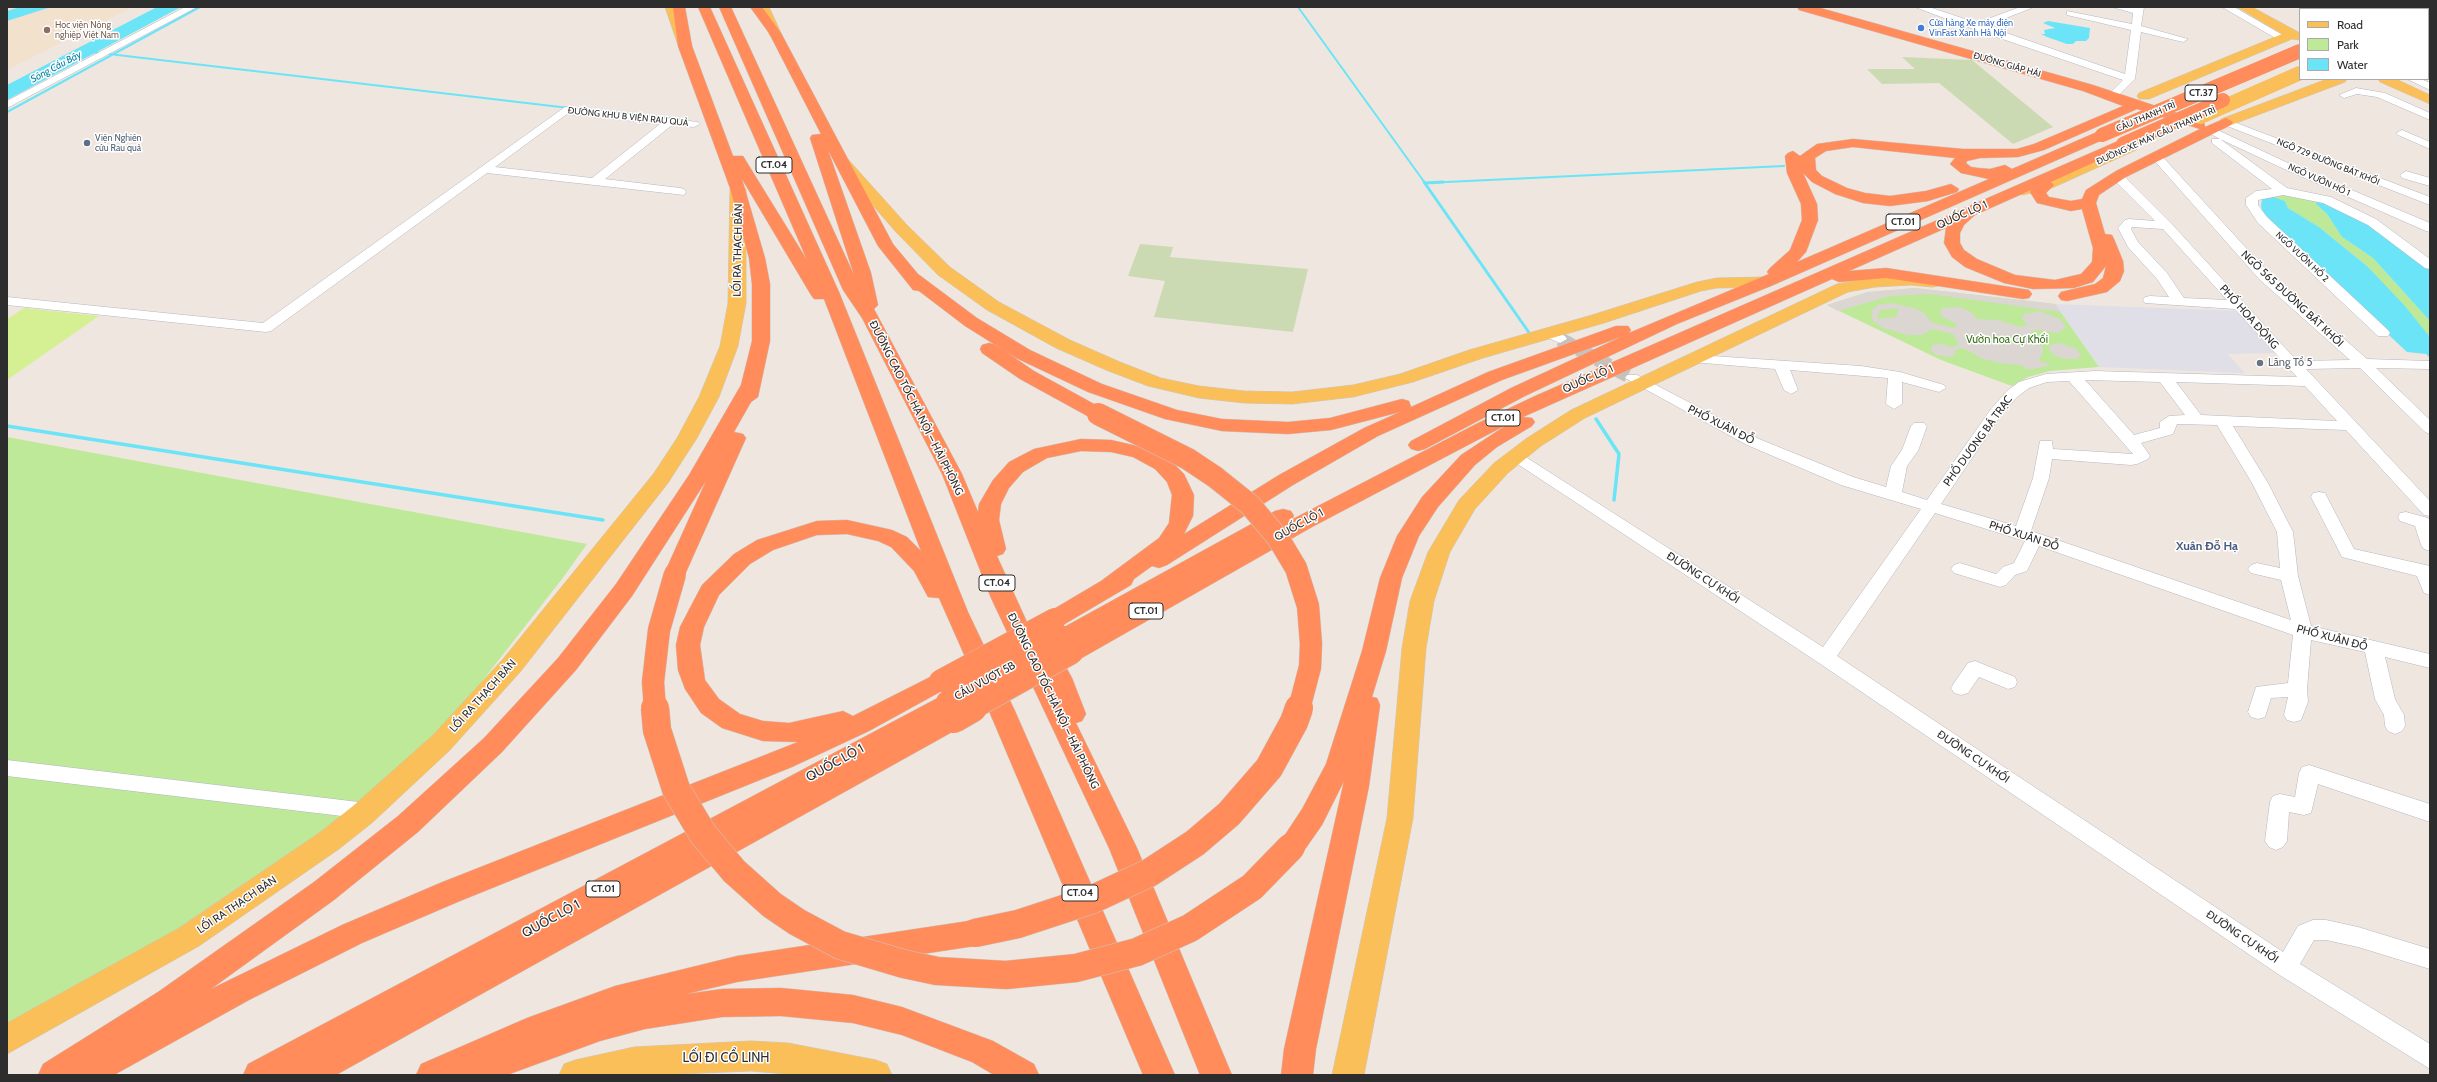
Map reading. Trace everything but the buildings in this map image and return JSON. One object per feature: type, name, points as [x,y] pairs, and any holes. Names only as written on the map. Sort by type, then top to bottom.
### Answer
[{"type":"highway","points":[[679,7],[685,46],[714,120],[738,188],[751,230],[762,284],[760,341],[752,383],[736,438],[675,574],[659,630],[653,682],[657,730],[676,789],[699,828],[734,871],[772,905],[797,922],[840,945],[877,958],[937,971],[956,973],[1006,975],[1076,968],[1137,952],[1190,928],[1252,887],[1291,847],[1312,816],[1339,764],[1374,651],[1385,600],[1405,543],[1421,514],[1454,474],[1479,451],[1503,435],[1670,343]]},
{"type":"highway","name":"CT.04","points":[[704,7],[830,292],[956,612],[1002,711],[1159,1075]]},
{"type":"highway","name":"ĐƯỜNG CAO TỐC HÀ NỘI – HẢI PHÒNG","points":[[725,7],[852,290],[871,318],[952,474],[1003,598],[1123,848],[1216,1075]]},
{"type":"highway","points":[[432,1075],[538,1028],[615,1000],[690,980],[737,969],[975,933],[1018,924],[1091,900],[1149,873],[1195,843],[1229,814],[1269,768],[1294,722],[1305,691],[1311,644],[1308,606],[1296,568],[1278,538],[1250,504],[1215,477],[1188,459],[1098,414],[1027,375],[987,347],[940,310],[886,246],[775,33],[756,7]]},
{"type":"highway","name":"ĐƯỜNG GIÁP HẢI","points":[[1803,7],[2121,96]]},
{"type":"highway","name":"ĐƯỜNG GIÁP HẢI","points":[[1825,7],[2121,96],[2209,134]]},
{"type":"highway","name":"CẦU THANH TRÌ","points":[[2098,134],[2299,51]]},
{"type":"highway","name":"CẦU THANH TRÌ","points":[[2127,145],[2299,67]]},
{"type":"highway","points":[[803,88],[862,274],[871,318]]},
{"type":"highway","points":[[2121,96],[2144,96],[2226,122]]},
{"type":"highway","points":[[2041,161],[1990,174],[1966,170],[1958,164],[1962,158],[1977,155],[2018,153],[2039,147],[2131,108],[2121,96]]},
{"type":"highway","points":[[1765,282],[1798,252],[1810,220],[1809,204],[1795,173],[1792,157],[1798,148],[1810,142],[1831,137],[1866,138],[1973,150],[2004,148],[2029,142],[2117,102],[2121,96]]},
{"type":"highway","points":[[714,120],[814,288],[841,323]]},
{"type":"highway","points":[[1970,211],[1957,223],[1952,233],[1952,243],[1958,253],[1971,263],[1989,272],[2033,284],[2055,285],[2074,283],[2087,278],[2096,270],[2100,262],[2101,248],[2095,221],[2088,203],[2092,193],[2117,176],[2209,134],[2226,122]]},
{"type":"highway","name":"QUỐC LỘ 1","points":[[1064,636],[1212,554],[1518,392],[1696,309],[1765,282],[2080,145],[2098,134]]},
{"type":"highway","points":[[1977,155],[1878,144],[1845,144],[1817,150],[1808,156],[1807,164],[1812,175],[1841,191],[1863,198],[1890,200],[1934,195],[2041,161]]},
{"type":"highway","name":"QUỐC LỘ 1","points":[[1064,636],[1304,522],[1485,427],[1670,343],[2009,193],[2127,145]]},
{"type":"highway","points":[[2046,185],[2038,192],[2043,200],[2071,206],[2088,203]]},
{"type":"highway","points":[[1797,288],[1864,274],[1886,273],[1964,286],[2037,295],[2065,296],[2086,293],[2101,288],[2111,281],[2115,271],[2115,261],[2110,247],[2095,221]]},
{"type":"highway","points":[[910,276],[996,338],[1064,376],[1130,402],[1199,421],[1263,428],[1288,428],[1331,424],[1377,412],[1495,376]]},
{"type":"highway","points":[[1110,586],[1185,545],[1334,451],[1409,413],[1495,376],[1601,336],[1696,309]]},
{"type":"highway","points":[[54,1075],[169,1002],[324,891],[408,824],[493,745],[563,670],[624,590],[699,476],[752,383]]},
{"type":"highway","points":[[84,1075],[238,990],[352,934],[450,892],[783,760],[860,724],[947,701],[1064,636],[1110,586],[1146,560],[1173,536],[1180,524],[1184,505],[1183,495],[1177,479],[1162,464],[1139,452],[1125,448],[1097,444],[1055,449],[1041,453],[1016,467],[1000,485],[990,504],[988,520],[994,548],[1017,598],[1060,678],[1123,848]]},
{"type":"highway","points":[[947,701],[789,733],[763,731],[731,721],[719,714],[703,698],[690,670],[688,645],[692,627],[710,591],[731,569],[754,552],[779,538],[817,528],[847,527],[865,530],[899,542],[912,553],[923,567],[936,590],[971,672],[1002,711]]},
{"type":"highway","name":"CẦU VƯỢT 5B","points":[[947,701],[1064,636]]},
{"type":"highway","points":[[1297,1075],[1300,1049],[1356,786],[1367,717],[1374,651]]},
{"type":"highway","name":"QUỐC LỘ 1","points":[[259,1075],[494,950],[947,701]]},
{"type":"highway","name":"QUỐC LỘ 1","points":[[306,1075],[947,701]]},
{"type":"highway","points":[[470,1075],[513,1057],[600,1026],[645,1015],[722,1004],[781,1002],[853,1009],[902,1021],[982,1051],[1024,1075]]},
{"type":"main road","points":[[671,7],[685,46]]},
{"type":"main road","points":[[763,7],[775,33]]},
{"type":"main road","points":[[2243,7],[2291,36]]},
{"type":"main road","points":[[2144,96],[2291,36]]},
{"type":"main road","points":[[2098,134],[2299,46]]},
{"type":"main road","name":"ĐƯỜNG XE MÁY CẦU THANH TRÌ","points":[[2009,193],[2046,185],[2127,145],[2299,73]]},
{"type":"main road","points":[[2226,122],[2337,80]]},
{"type":"main road","points":[[2387,80],[2430,100]]},
{"type":"main road","points":[[841,160],[901,228],[944,271],[993,306],[1063,344],[1155,382],[1199,392],[1244,397],[1292,398],[1353,391],[1406,378],[1476,354],[1554,336],[1698,287],[1718,283],[1765,282]]},
{"type":"main road","name":"LỐI RA THẠCH BÀN","points":[[7,1039],[189,937],[292,868],[367,811],[441,743],[512,665],[661,478],[687,438],[710,397],[729,346],[739,284],[738,188]]},
{"type":"main road","points":[[1348,1075],[1400,818],[1414,655],[1422,601],[1439,552],[1459,517],[1486,484],[1515,457],[1534,442],[1578,414],[1637,381],[1697,359],[1843,288],[1875,282],[1911,280],[1964,286]]},
{"type":"main road","name":"LỐI ĐI CỔ LINH","points":[[575,1075],[634,1062],[663,1059],[751,1056],[788,1058],[876,1075]]},
{"type":"street","points":[[7,106],[192,7]]},
{"type":"street","points":[[1920,7],[2130,79]]},
{"type":"street","points":[[1976,27],[2029,7]]},
{"type":"street","points":[[2117,7],[2139,9],[2130,79],[2121,96]]},
{"type":"street","points":[[2222,8],[2291,36]]},
{"type":"street","points":[[2222,8],[2250,29]]},
{"type":"street","points":[[2070,13],[2183,39]]},
{"type":"street","points":[[2414,80],[2430,87]]},
{"type":"street","points":[[2344,95],[2356,91],[2381,95],[2430,117]]},
{"type":"street","name":"ĐƯỜNG KHU B VIỆN RAU QUẢ","points":[[7,301],[266,328],[565,110],[694,124]]},
{"type":"street","points":[[594,182],[670,121]]},
{"type":"street","name":"NGÕ 729 ĐƯỜNG BÁT KHỐI","points":[[2226,122],[2430,202]]},
{"type":"street","points":[[2402,133],[2430,146]]},
{"type":"street","name":"NGÕ VƯỜN HỒ 1","points":[[2209,134],[2230,139],[2336,188],[2430,228]]},
{"type":"street","name":"NGÕ VƯỜN HỒ 2","points":[[2209,134],[2283,191]]},
{"type":"street","name":"NGÕ 565 ĐƯỜNG BÁT KHỐI","points":[[2154,160],[2264,276],[2364,365],[2430,429]]},
{"type":"street","points":[[486,169],[680,192]]},
{"type":"street","points":[[2406,175],[2430,182]]},
{"type":"street","name":"PHỐ HOA ĐỘNG","points":[[2117,176],[2167,226],[2238,305],[2430,511]]},
{"type":"street","points":[[2314,196],[2336,188]]},
{"type":"street","name":"NGÕ VƯỜN HỒ 2","points":[[2383,333],[2275,232],[2255,210],[2252,201],[2256,195],[2283,191],[2314,196],[2362,216],[2429,262]]},
{"type":"street","points":[[2167,226],[2129,223],[2124,228],[2133,244],[2162,276],[2179,301]]},
{"type":"street","points":[[2150,300],[2238,305]]},
{"type":"street","points":[[1697,359],[1861,370],[1895,375],[1939,388]]},
{"type":"street","points":[[2413,363],[2430,379]]},
{"type":"street","points":[[2295,366],[2413,363],[2430,365]]},
{"type":"street","points":[[1781,365],[1791,390]]},
{"type":"street","points":[[1894,404],[1895,375]]},
{"type":"street","points":[[1960,570],[2000,581],[2009,571],[2021,567],[2048,449],[2127,460],[2140,459],[2142,454],[2072,376]]},
{"type":"street","name":"PHỐ DƯƠNG BÁ TRẠC","points":[[1826,658],[1996,412],[2012,394],[2024,385],[2038,380],[2072,376],[2164,377],[2310,382]]},
{"type":"street","points":[[2164,377],[2196,420]]},
{"type":"street","name":"PHỐ XUÂN ĐỖ","points":[[1637,381],[1753,442],[1847,481],[2028,536],[2303,631],[2430,661]]},
{"type":"street","points":[[2131,441],[2168,432],[2168,422],[2170,420],[2351,426]]},
{"type":"street","points":[[2222,421],[2260,483],[2285,532],[2289,576],[2303,631],[2297,688],[2298,702],[2294,714]]},
{"type":"street","points":[[1893,494],[1899,466],[1910,451],[1919,426]]},
{"type":"street","name":"ĐƯỜNG CỰ KHỐI","points":[[1515,457],[1826,658],[2286,967],[2430,1057]]},
{"type":"street","points":[[2319,497],[2348,553],[2427,572],[2430,589]]},
{"type":"street","points":[[2406,517],[2422,522],[2430,545]]},
{"type":"street","points":[[2257,569],[2289,576]]},
{"type":"street","points":[[2374,649],[2385,698],[2394,715],[2395,726]]},
{"type":"street","points":[[1960,688],[1975,668],[2008,682]]},
{"type":"street","points":[[2258,712],[2263,692],[2297,688]]},
{"type":"street","points":[[7,768],[367,811]]},
{"type":"street","points":[[2276,841],[2280,802],[2304,807],[2308,773],[2430,813]]},
{"type":"street","points":[[2286,967],[2306,933],[2313,930],[2326,930],[2358,937],[2430,959]]},
{"type":"shaded area","name":"Học viện Nông nghiệp Việt Nam","points":[[7,7],[133,7],[7,70]]},
{"type":"shaded area","points":[[1915,288],[2055,304],[2061,312],[1930,294],[1890,296],[1838,311],[1827,305],[1868,292]]},
{"type":"shaded area","points":[[1891,303],[1914,308],[1924,313],[1933,323],[1954,328],[1957,324],[1942,317],[1940,312],[1942,308],[1960,307],[1971,312],[1977,319],[1998,320],[2020,327],[2027,325],[2022,318],[2024,314],[2040,311],[2060,319],[2066,327],[2058,333],[2037,330],[2030,332],[2043,348],[2042,355],[2038,360],[2051,365],[2028,370],[2021,365],[1999,363],[1983,359],[1963,348],[1955,350],[1955,355],[1950,357],[1936,355],[1931,351],[1932,345],[1942,344],[1951,347],[1959,345],[1953,334],[1932,329],[1922,335],[1908,335],[1883,328],[1873,321],[1871,311],[1878,305]],"holes":[[[1899,308],[1896,317],[1877,319],[1880,310]]]},
{"type":"shaded area","points":[[2055,304],[2238,311],[2275,353],[2228,354],[2245,373],[2099,367]]},
{"type":"shaded area","points":[[2060,343],[2077,349],[2081,356],[2076,359],[2066,359],[2055,356],[2049,350],[2050,345]]},
{"type":"green space","points":[[1902,57],[1972,60],[2053,127],[2013,144],[1939,83],[1882,84],[1867,69],[1915,69]]},
{"type":"green space","points":[[2279,193],[2320,200],[2315,203],[2327,214],[2342,237],[2373,258],[2430,321],[2430,337],[2367,266],[2319,227],[2288,208],[2285,201],[2271,196]]},
{"type":"green space","points":[[1140,244],[1173,247],[1170,257],[1308,269],[1293,332],[1154,317],[1165,281],[1128,276]]},
{"type":"green space","name":"Vườn hoa Cự Khối","points":[[1915,288],[2055,304],[2099,367],[2050,371],[2028,377],[2012,386],[1941,360],[1827,305],[1868,292]]},
{"type":"green space","points":[[24,308],[99,316],[7,380],[7,319]]},
{"type":"green space","points":[[7,437],[587,544],[562,579],[433,744],[307,855],[7,1029]]},
{"type":"water","points":[[20,7],[51,7],[7,21],[7,11]]},
{"type":"water","name":"Sông Cầu Bây","points":[[157,7],[181,7],[7,100],[7,85]]},
{"type":"water","points":[[2048,21],[2090,28],[2089,38],[2086,41],[2076,41],[2073,44],[2067,44],[2047,37],[2041,34],[2045,34],[2044,30],[2055,28],[2043,23]]},
{"type":"water","points":[[2271,196],[2285,201],[2288,208],[2319,227],[2367,266],[2404,305],[2430,337],[2430,358],[2426,354],[2407,352],[2270,224],[2263,215],[2261,205],[2262,199]]},
{"type":"water","points":[[2320,200],[2355,214],[2430,269],[2430,321],[2373,258],[2342,237],[2327,214],[2315,203]]},
{"type":"waterway","points":[[113,54],[200,7]]},
{"type":"waterway","points":[[1298,7],[1425,183]]},
{"type":"waterway","points":[[92,52],[113,54]]},
{"type":"waterway","points":[[7,112],[113,54]]},
{"type":"waterway","points":[[113,54],[569,108]]},
{"type":"waterway","points":[[577,108],[686,120]]},
{"type":"waterway","points":[[1425,183],[1784,166]]},
{"type":"waterway","points":[[1424,182],[1530,334]]},
{"type":"waterway","points":[[1425,183],[1443,182]]},
{"type":"waterway","points":[[1596,419],[1619,454],[1614,500]]},
{"type":"waterway","points":[[7,426],[603,520]]},
{"type":"tunnel","points":[[1560,339],[1632,378]]},
{"type":"place","name":"Cửa hàng Xe máy điện VinFast Xanh Hà Nội","points":[[1921,28]]},
{"type":"place","name":"Học viện Nông nghiệp Việt Nam","points":[[47,30]]},
{"type":"place","name":"Viện Nghiên cứu Rau quả","points":[[87,143]]},
{"type":"place","name":"Lăng Tổ 5","points":[[2260,363]]},
{"type":"district","name":"Xuân Đỗ Hạ","points":[[2207,546]]}]
